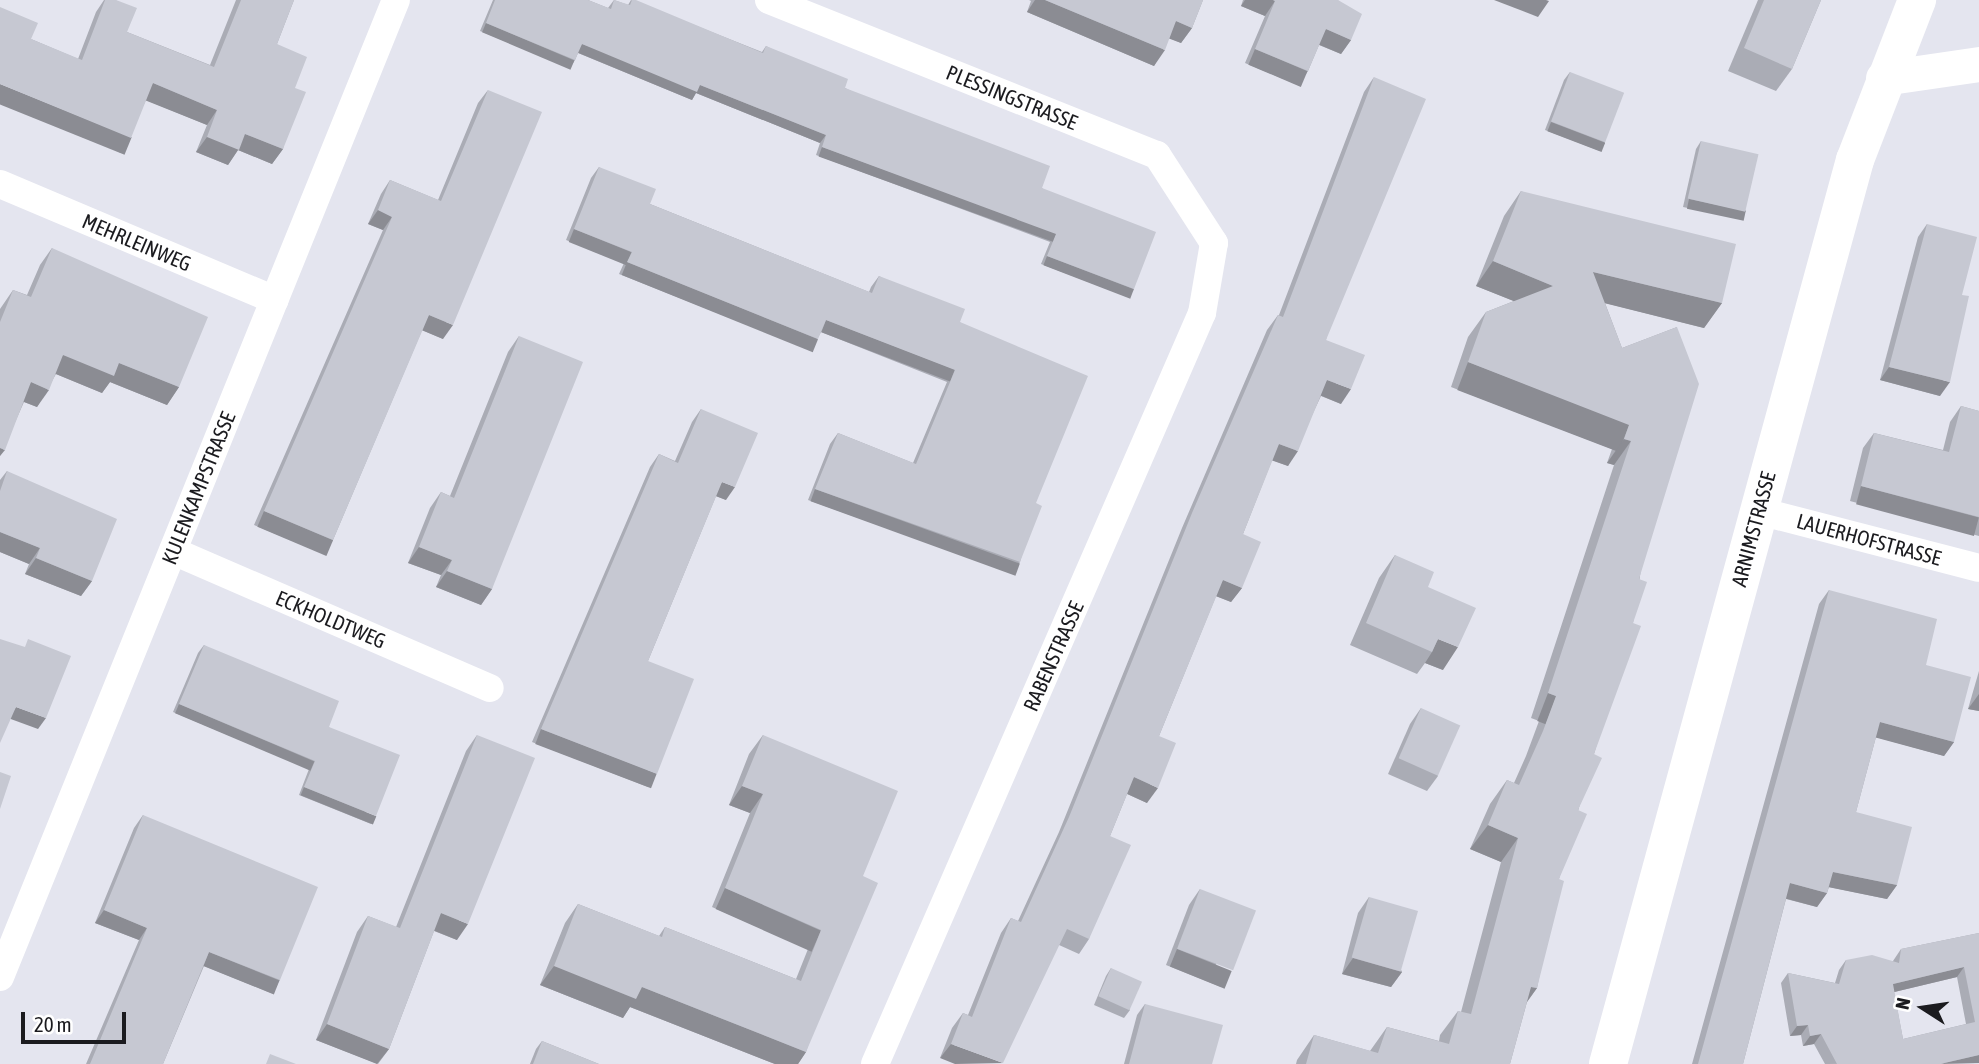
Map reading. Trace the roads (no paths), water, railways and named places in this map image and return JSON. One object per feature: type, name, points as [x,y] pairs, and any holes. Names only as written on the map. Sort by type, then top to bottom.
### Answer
[{"type":"main road","name":"ARNIMSTRASSE","points":[[1608,1064],[1759,510],[1883,78],[1917,0]]},
{"type":"street","name":"KULENKAMPSTRASSE","points":[[0,977],[396,0]]},
{"type":"street","name":"PLESSINGSTRASSE","points":[[769,0],[1157,155],[1214,243]]},
{"type":"street","points":[[1883,78],[1979,64]]},
{"type":"street","name":"MEHRLEINWEG","points":[[0,184],[274,300]]},
{"type":"street","name":"RABENSTRASSE","points":[[875,1064],[1202,313],[1214,243]]},
{"type":"street","name":"LAUERHOFSTRASSE","points":[[1759,510],[1979,568]]},
{"type":"street","name":"ECKHOLDTWEG","points":[[173,551],[490,688]]}]
